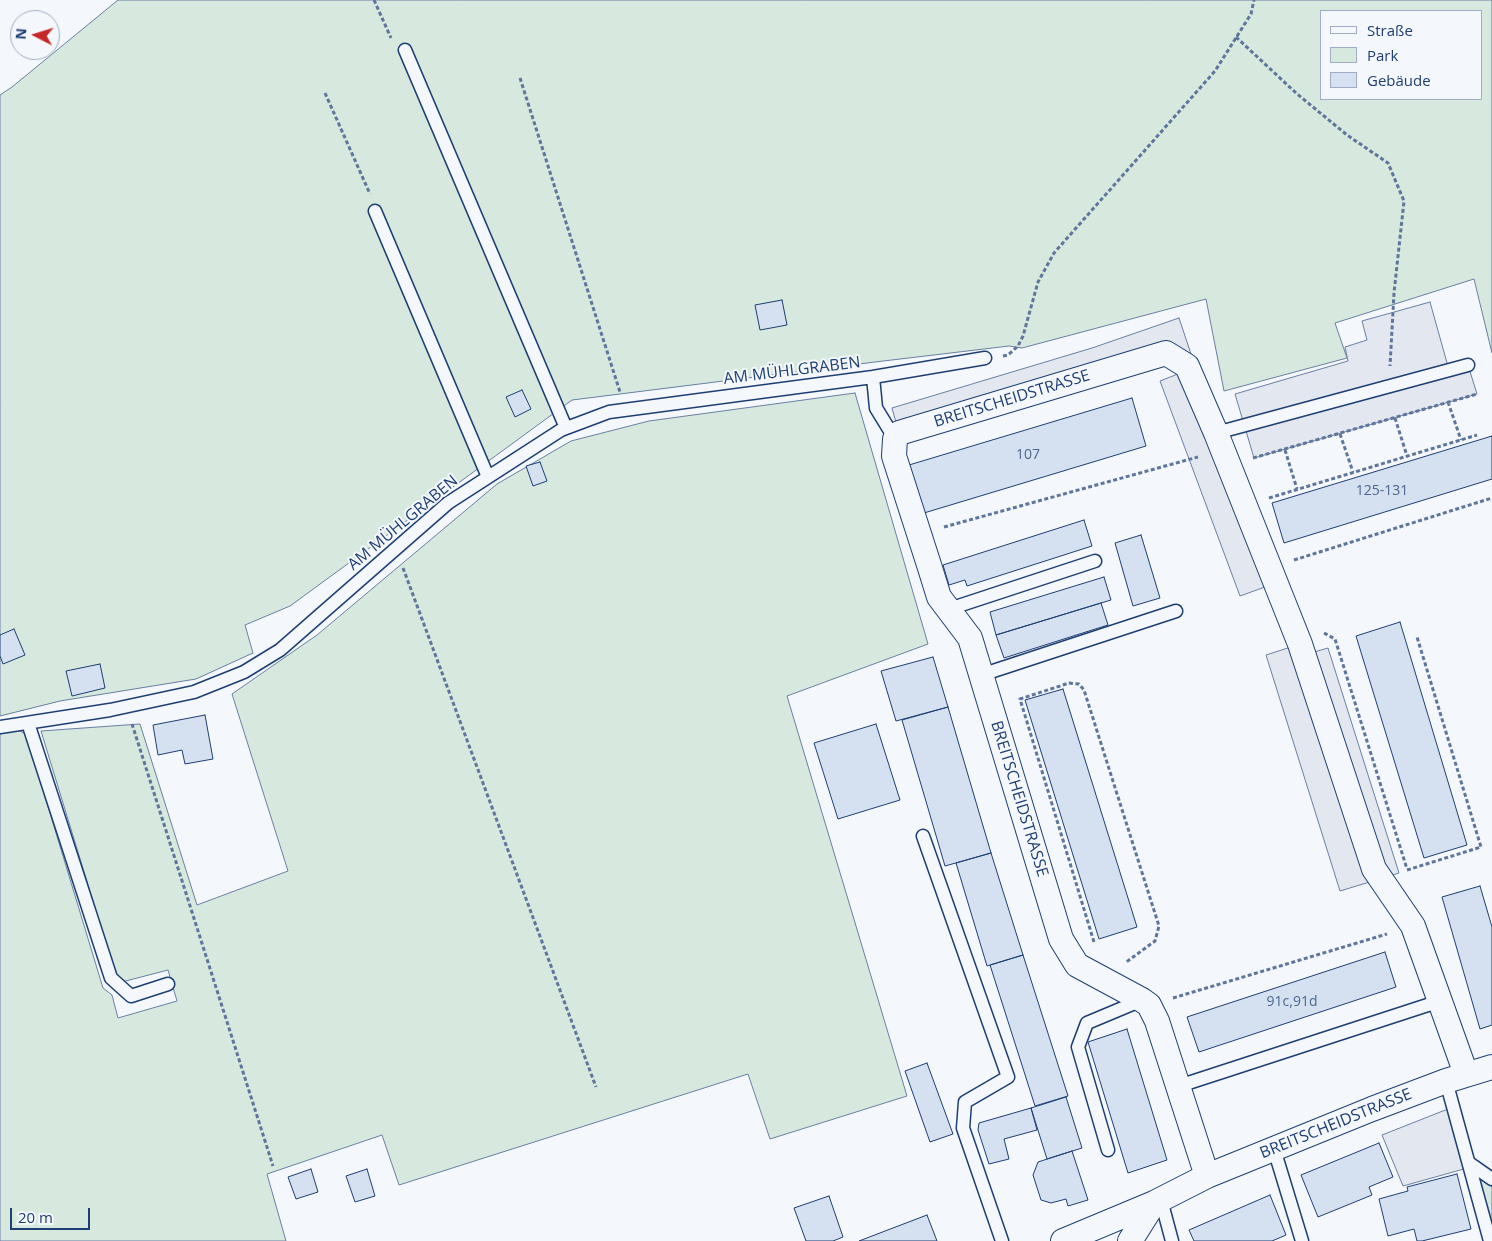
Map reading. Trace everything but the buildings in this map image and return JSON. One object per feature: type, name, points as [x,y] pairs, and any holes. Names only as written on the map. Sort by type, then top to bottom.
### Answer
[{"type":"street","name":"BREITSCHEIDSTRASSE","points":[[1146,1002],[1077,965],[1061,939],[970,638],[939,596],[894,456],[895,439],[899,434],[1166,353],[1187,366],[1287,611],[1300,644],[1374,869],[1413,926],[1440,1001],[1456,1078]]},
{"type":"street","points":[[1146,1002],[1157,1020],[1207,1176]]},
{"type":"street","name":"BREITSCHEIDSTRASSE","points":[[1063,1241],[1158,1201],[1207,1176],[1456,1078],[1492,1067]]},
{"type":"street","points":[[1130,1241],[1158,1201]]},
{"type":"lane","points":[[405,50],[566,428]]},
{"type":"lane","points":[[376,211],[488,476]]},
{"type":"lane","name":"AM MÜHLGRABEN","points":[[0,727],[127,706],[194,692],[244,672],[280,650],[448,503],[566,428],[609,412],[872,377],[985,358]]},
{"type":"lane","points":[[1222,449],[1390,387],[1468,365]]},
{"type":"lane","name":"AM MÜHLGRABEN","points":[[872,377],[876,408],[895,439]]},
{"type":"lane","points":[[949,609],[1095,561]]},
{"type":"lane","points":[[981,675],[1176,611]]},
{"type":"lane","points":[[28,723],[111,978],[131,996],[168,984]]},
{"type":"lane","points":[[923,836],[1008,1076],[965,1102],[963,1128],[1002,1241]]},
{"type":"lane","points":[[1179,1086],[1440,1001]]},
{"type":"lane","points":[[1108,1150],[1078,1047],[1087,1023],[1146,1002]]},
{"type":"lane","points":[[1456,1078],[1469,1163],[1490,1241]]},
{"type":"lane","points":[[1274,1149],[1302,1241]]},
{"type":"lane","points":[[1469,1163],[1492,1179]]},
{"type":"lane","points":[[1158,1201],[1172,1241]]},
{"type":"path","points":[[374,0],[397,52],[405,50]]},
{"type":"path","points":[[985,358],[1008,355],[1018,346],[1023,336],[1038,282],[1054,253],[1215,71],[1251,14],[1254,0]]},
{"type":"path","points":[[1236,37],[1296,93],[1347,135],[1388,163],[1404,201],[1394,293],[1390,387]]},
{"type":"path","points":[[520,78],[626,410]]},
{"type":"path","points":[[325,93],[374,202],[376,211]]},
{"type":"path","points":[[919,534],[1222,449],[1285,450],[1477,394]]},
{"type":"path","points":[[1448,402],[1461,440]]},
{"type":"path","points":[[1395,418],[1406,456]]},
{"type":"path","points":[[1340,434],[1353,472]]},
{"type":"path","points":[[1244,505],[1477,435]]},
{"type":"path","points":[[1285,450],[1297,490]]},
{"type":"path","points":[[1269,567],[1492,498]]},
{"type":"path","points":[[396,548],[596,1087]]},
{"type":"path","points":[[1287,611],[1335,639],[1408,875]]},
{"type":"path","points":[[1407,870],[1481,847],[1417,638]]},
{"type":"path","points":[[1094,943],[1020,699],[1069,683],[1079,684],[1084,690],[1159,926],[1155,941],[1125,964],[1122,989]]},
{"type":"path","points":[[127,706],[273,1166]]},
{"type":"path","points":[[1146,1002],[1413,926]]},
{"type":"path","points":[[1118,958],[1125,964]]},
{"type":"green space","points":[[118,0],[1492,0],[1492,353],[1474,279],[1335,323],[1347,358],[1224,391],[1206,299],[1022,348],[1009,346],[572,400],[290,606],[245,625],[253,653],[196,679],[60,701],[0,716],[0,95],[45,60],[60,60],[60,48]]},
{"type":"green space","points":[[855,393],[928,644],[787,696],[907,1096],[770,1139],[748,1074],[399,1185],[382,1135],[267,1174],[286,1241],[0,1241],[0,733],[18,730],[26,734],[103,988],[112,995],[118,1018],[177,1001],[168,970],[118,983],[41,731],[140,724],[197,905],[288,871],[232,694],[317,635],[497,484],[571,441],[649,421]]},
{"type":"green space","points":[[1478,1177],[1492,1187],[1492,1230]]},
{"type":"shaded area","points":[[1430,302],[1449,370],[1468,365],[1477,394],[1254,458],[1235,394],[1348,361],[1345,347],[1367,340],[1362,321]]},
{"type":"shaded area","points":[[1179,318],[1194,363],[1166,353],[899,433],[892,408],[1092,348]]},
{"type":"shaded area","points":[[1188,370],[1276,583],[1240,596],[1160,381]]},
{"type":"shaded area","points":[[1300,644],[1304,655],[1328,648],[1399,873],[1340,891],[1266,655]]},
{"type":"shaded area","points":[[1453,1107],[1471,1167],[1403,1186],[1382,1135]]}]
